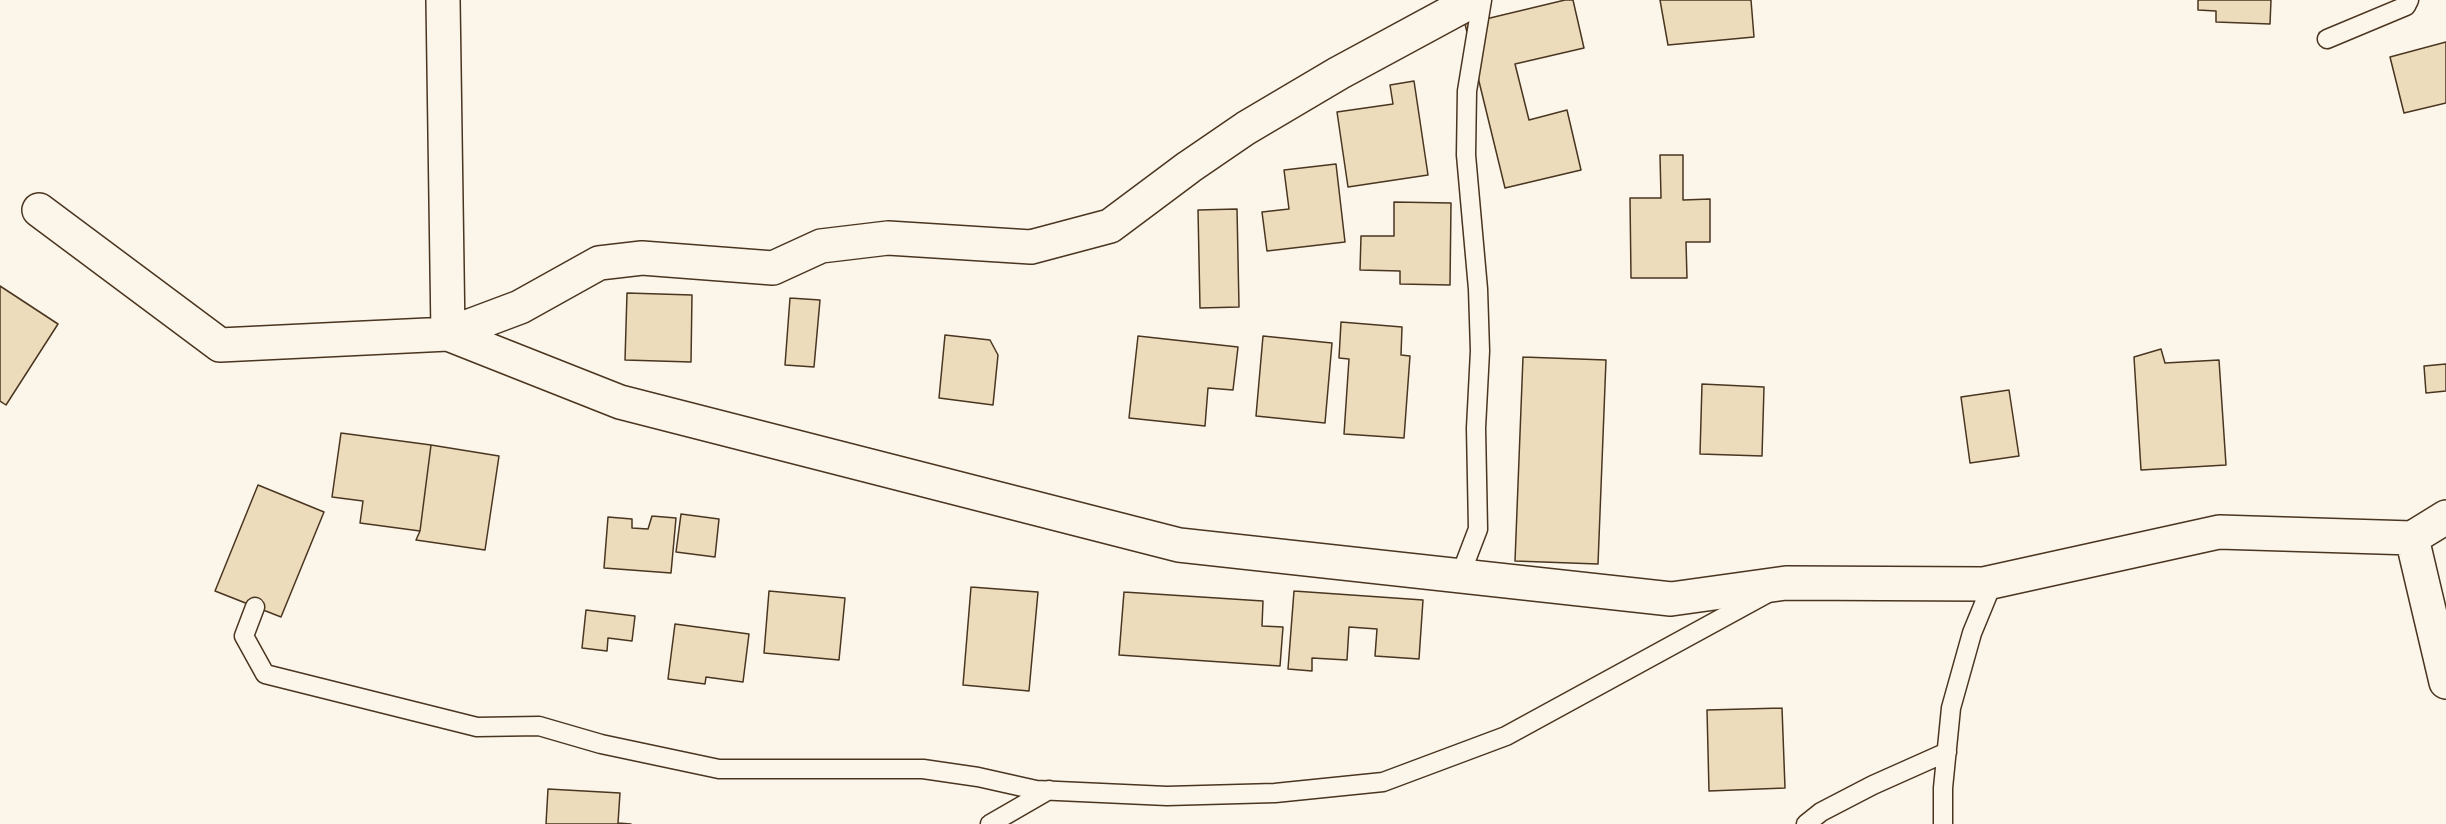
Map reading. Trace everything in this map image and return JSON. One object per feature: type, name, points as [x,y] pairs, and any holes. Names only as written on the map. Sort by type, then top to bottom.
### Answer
[{"type":"street","points":[[443,0],[448,334]]},
{"type":"street","points":[[39,210],[220,345],[448,334],[520,307],[599,263],[642,258],[773,267],[821,246],[888,238],[1031,247],[1110,226],[1246,128],[1339,73],[1474,0]]},
{"type":"street","points":[[448,334],[620,402],[1179,545],[1671,599],[1786,583],[1993,582],[2219,532],[2412,538],[2446,517]]},
{"type":"street","points":[[2412,538],[2446,682]]},
{"type":"lane","points":[[1460,576],[1478,529],[1476,428],[1480,351],[1478,289],[1466,155],[1467,90],[1482,0]]},
{"type":"lane","points":[[2327,39],[2406,6],[2409,0]]},
{"type":"lane","points":[[1943,824],[1943,788],[1951,708],[1972,633],[1993,582]]},
{"type":"lane","points":[[255,607],[244,636],[265,674],[477,727],[540,726],[601,744],[719,769],[923,769],[1049,790],[1179,796],[1275,793],[1383,782],[1506,736],[1786,583]]},
{"type":"lane","points":[[1806,824],[1821,812],[1947,752]]},
{"type":"lane","points":[[990,824],[1049,790]]},
{"type":"building","points":[[1573,0],[1584,48],[1515,64],[1529,120],[1567,110],[1581,170],[1505,188],[1465,24]]},
{"type":"building","points":[[1660,0],[1751,0],[1754,37],[1668,45]]},
{"type":"building","points":[[2198,0],[2271,0],[2270,24],[2216,22],[2216,11],[2198,10]]},
{"type":"building","points":[[2446,42],[2446,103],[2404,113],[2390,57]]},
{"type":"building","points":[[1414,81],[1428,175],[1348,187],[1337,112],[1393,104],[1390,85]]},
{"type":"building","points":[[1660,155],[1683,155],[1683,200],[1710,199],[1710,242],[1686,242],[1687,278],[1631,278],[1630,198],[1661,198]]},
{"type":"building","points":[[1336,164],[1345,242],[1267,251],[1262,212],[1289,209],[1284,170]]},
{"type":"building","points":[[1394,202],[1451,203],[1450,285],[1400,284],[1400,271],[1360,270],[1361,236],[1394,236]]},
{"type":"building","points":[[1237,209],[1239,307],[1200,308],[1198,210]]},
{"type":"building","points":[[0,286],[58,324],[6,405],[0,401]]},
{"type":"building","points":[[627,293],[692,295],[691,362],[625,360]]},
{"type":"building","points":[[790,298],[820,300],[814,367],[785,365]]},
{"type":"building","points":[[1341,322],[1402,327],[1401,355],[1410,356],[1404,438],[1344,434],[1349,359],[1339,358]]},
{"type":"building","points":[[945,335],[990,340],[998,355],[993,405],[939,398]]},
{"type":"building","points":[[1138,336],[1238,347],[1233,390],[1208,388],[1205,426],[1129,418]]},
{"type":"building","points":[[1263,336],[1332,343],[1325,423],[1256,416]]},
{"type":"building","points":[[2161,349],[2165,363],[2219,360],[2226,465],[2141,470],[2134,357]]},
{"type":"building","points":[[1523,357],[1606,360],[1598,564],[1515,561]]},
{"type":"building","points":[[2446,364],[2446,391],[2426,393],[2424,366]]},
{"type":"building","points":[[1702,384],[1764,387],[1762,456],[1700,454]]},
{"type":"building","points":[[2009,390],[2019,456],[1970,463],[1961,397]]},
{"type":"building","points":[[341,433],[431,445],[420,531],[360,523],[363,501],[332,497]]},
{"type":"building","points":[[431,445],[499,456],[485,550],[416,540],[420,531]]},
{"type":"building","points":[[258,485],[324,512],[281,617],[215,591]]},
{"type":"building","points":[[681,514],[719,519],[715,557],[676,552]]},
{"type":"building","points":[[652,516],[676,518],[671,573],[604,568],[608,517],[632,519],[632,528],[648,529]]},
{"type":"building","points":[[971,587],[1038,592],[1029,691],[963,685]]},
{"type":"building","points":[[769,591],[845,598],[839,660],[764,653]]},
{"type":"building","points":[[1294,591],[1423,600],[1419,659],[1375,656],[1377,629],[1349,627],[1347,660],[1312,658],[1312,671],[1288,669]]},
{"type":"building","points":[[1124,592],[1263,601],[1262,626],[1283,627],[1280,666],[1119,655]]},
{"type":"building","points":[[586,610],[635,616],[632,641],[608,638],[607,651],[582,648]]},
{"type":"building","points":[[675,624],[749,634],[743,682],[706,677],[705,684],[668,679]]},
{"type":"building","points":[[1782,708],[1785,788],[1709,791],[1707,710]]},
{"type":"building","points":[[548,789],[620,793],[618,823],[631,824],[546,824]]}]
